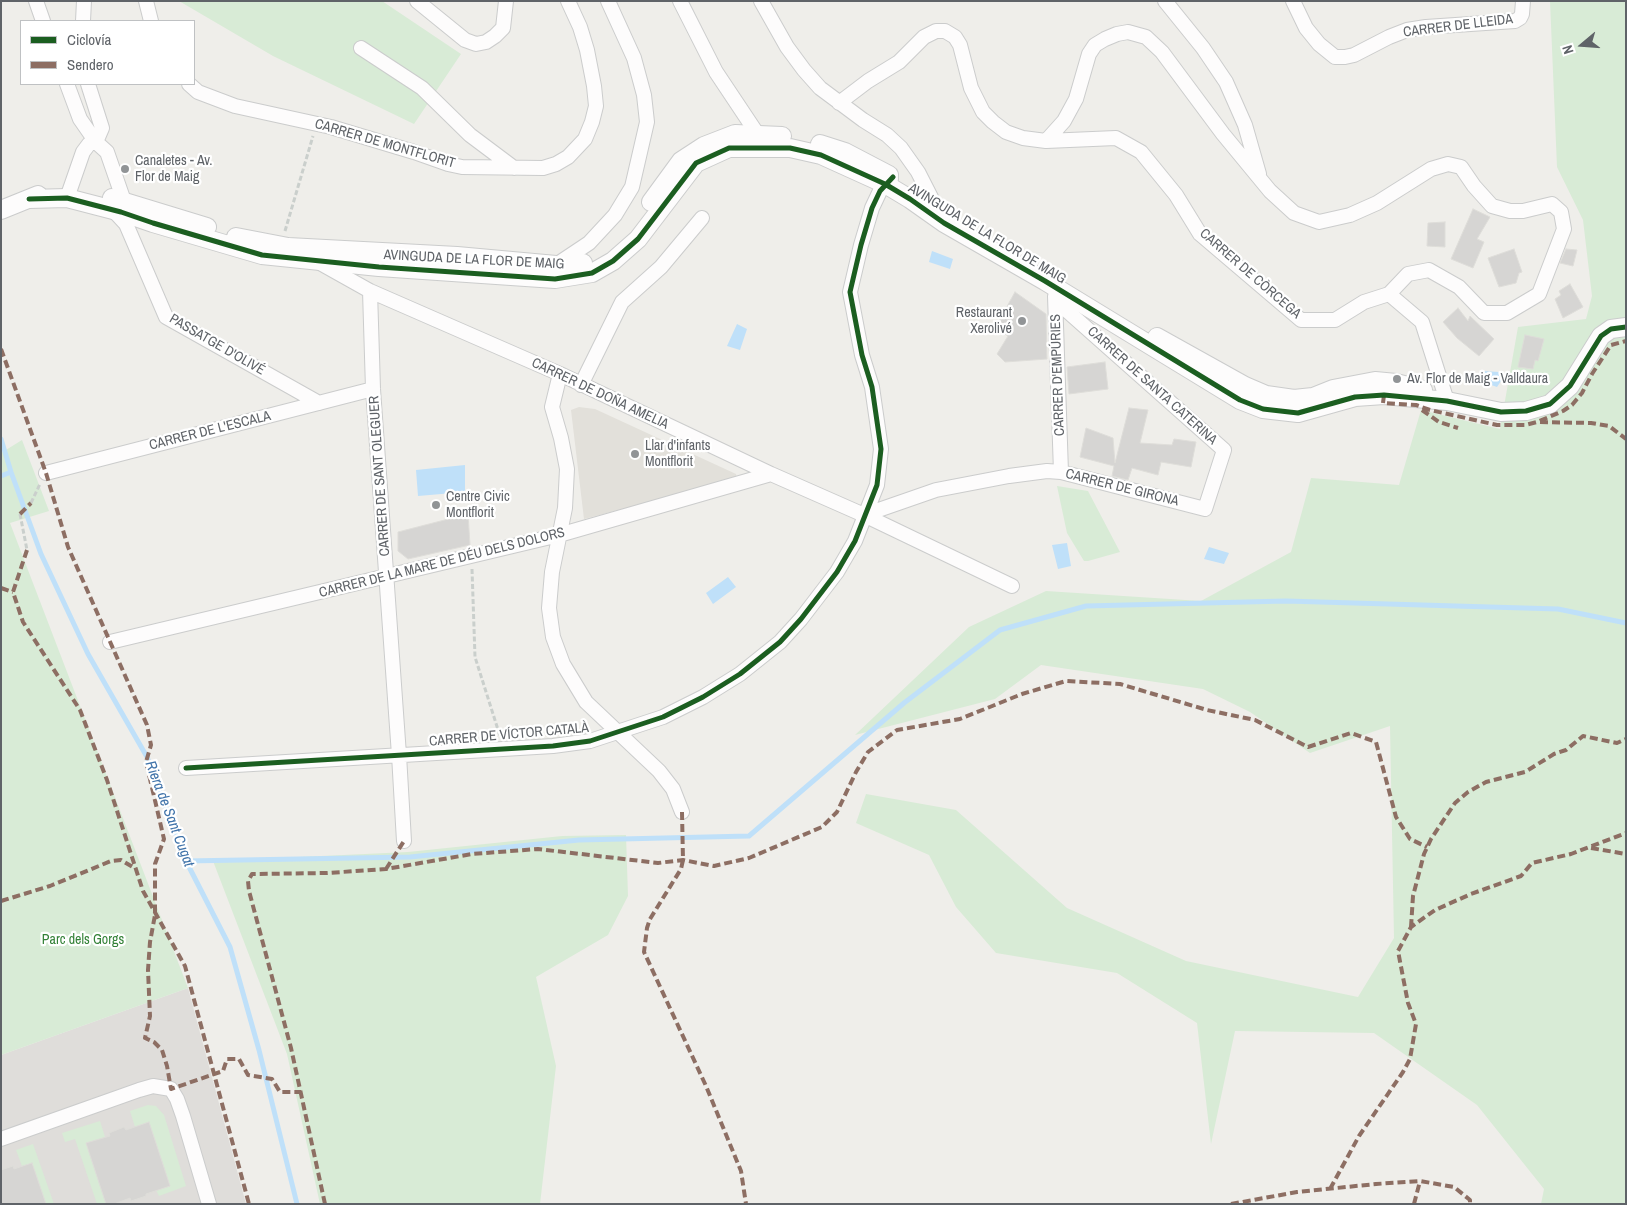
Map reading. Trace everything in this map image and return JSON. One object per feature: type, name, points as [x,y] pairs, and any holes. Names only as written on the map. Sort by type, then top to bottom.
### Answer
[{"type":"street","points":[[36,1],[43,20]]},
{"type":"street","points":[[83,20],[84,1]]},
{"type":"street","points":[[146,1],[151,20]]},
{"type":"street","points":[[416,1],[465,40],[476,44],[486,42],[503,28],[506,1]]},
{"type":"street","name":"CARRER DE MONTFLORIT","points":[[190,85],[198,92],[235,106],[317,123],[448,164],[462,167],[543,168],[568,157],[585,139],[596,106],[594,86],[580,27],[568,1]]},
{"type":"street","points":[[556,266],[589,243],[615,215],[632,187],[647,122],[644,95],[634,58],[608,1]]},
{"type":"street","points":[[680,1],[716,72],[762,141]]},
{"type":"street","points":[[761,1],[787,47],[820,88],[863,120],[887,135],[901,148],[918,172],[944,223]]},
{"type":"street","points":[[1166,1],[1203,48],[1226,82],[1245,126],[1260,180]]},
{"type":"street","name":"CARRER DE LLEIDA","points":[[1293,1],[1306,28],[1319,44],[1335,57],[1345,58],[1407,30],[1515,21],[1522,14],[1523,1]]},
{"type":"street","name":"CARRER DE CÒRCEGA","points":[[839,102],[899,62],[924,37],[936,31],[945,31],[955,37],[960,46],[971,88],[982,112],[993,122],[1006,132],[1024,138],[1046,141],[1116,138],[1141,152],[1176,195],[1200,234],[1301,320],[1335,320],[1364,302],[1389,294]]},
{"type":"street","points":[[1046,141],[1064,120],[1076,98],[1089,54],[1095,45],[1117,34],[1128,32],[1146,38],[1162,52],[1260,180],[1270,192],[1294,213],[1319,222],[1350,215],[1377,203],[1432,169],[1448,164],[1461,168],[1492,206],[1510,211],[1523,211],[1552,204],[1561,212],[1564,229],[1539,294],[1507,313],[1484,313],[1459,287],[1429,270],[1408,274],[1389,294],[1422,322],[1447,401]]},
{"type":"street","points":[[361,48],[422,88],[470,135],[514,168]]},
{"type":"street","points":[[67,85],[80,119],[96,142],[107,152],[119,207]]},
{"type":"street","points":[[88,85],[102,128],[96,142]]},
{"type":"street","name":"AVINGUDA DE LA FLOR DE MAIG","points":[[1,210],[28,199],[68,195],[242,239],[281,246],[457,256],[556,266],[577,266],[602,256],[628,234],[681,161],[704,146],[735,134],[762,141]]},
{"type":"street","name":"AVINGUDA DE LA FLOR DE MAIG","points":[[119,207],[153,223],[262,255],[379,267],[555,279],[592,273],[613,260],[638,238],[696,163],[729,148],[762,141],[802,138],[845,152],[889,181],[910,199],[944,223],[1056,289]]},
{"type":"street","points":[[68,195],[83,152],[88,144],[96,142]]},
{"type":"street","name":"AVINGUDA DE LA FLOR DE MAIG","points":[[889,181],[934,202],[1056,289],[1240,400],[1263,409],[1298,413],[1355,398],[1384,395],[1447,401],[1501,412],[1526,411],[1550,404],[1570,386],[1601,336],[1611,329],[1626,327]]},
{"type":"street","name":"CARRER DE VÍCTOR CATALÀ","points":[[186,768],[553,746],[590,741],[663,717],[703,697],[740,674],[780,642],[801,619],[837,572],[855,541],[877,486],[882,449],[872,387],[862,355],[850,292],[860,245],[872,208],[889,181]]},
{"type":"street","name":"PASSATGE D'OLIVÉ","points":[[119,207],[166,317],[319,403]]},
{"type":"street","points":[[581,385],[622,302],[661,267],[702,218]]},
{"type":"street","name":"CARRER DE DOÑA AMELIA","points":[[300,248],[316,260],[370,291],[560,374],[1012,586]]},
{"type":"street","name":"CARRER D'EMPÚRIES","points":[[1056,289],[1061,472]]},
{"type":"street","name":"CARRER DE SANTA CATERINA","points":[[1056,289],[1224,450],[1205,509]]},
{"type":"street","name":"CARRER DE SANT OLEGUER","points":[[370,291],[373,389],[404,841]]},
{"type":"street","points":[[560,374],[552,407],[567,469],[565,508],[552,572],[549,608],[553,637],[563,664],[582,696],[617,733],[659,772],[673,789],[682,812]]},
{"type":"street","name":"CARRER DE L'ESCALA","points":[[46,473],[373,389]]},
{"type":"street","name":"CARRER DE GIRONA","points":[[864,515],[936,490],[1046,471],[1061,472],[1205,509]]},
{"type":"street","name":"CARRER DE LA MARE DE DÉU DELS DOLORS","points":[[110,642],[559,535],[771,474]]},
{"type":"street","points":[[1,1139],[153,1086],[171,1088],[183,1116],[209,1204]]},
{"type":"path","points":[[281,246],[317,123]]},
{"type":"path","points":[[31,503],[46,473]]},
{"type":"path","points":[[20,514],[27,550]]},
{"type":"path","points":[[472,556],[475,657],[504,749]]},
{"type":"shaded area","name":"Llar d'infants Montflorit","points":[[579,407],[595,409],[736,474],[737,479],[584,519],[571,410]]},
{"type":"shaded area","points":[[188,988],[246,1204],[1,1204],[1,1055]]},
{"type":"green space","points":[[179,1],[382,1],[461,54],[414,124],[273,56]]},
{"type":"green space","points":[[1550,1],[1626,1],[1626,1204],[1541,1204],[1544,1189],[1477,1105],[1374,1033],[1235,1031],[1211,1144],[1197,1023],[1117,973],[996,953],[956,907],[929,855],[856,823],[866,794],[956,810],[1067,908],[1186,961],[1358,997],[1394,938],[1390,726],[1310,753],[1250,712],[1203,689],[1041,665],[995,699],[855,735],[969,627],[1046,591],[1201,601],[1291,552],[1311,478],[1399,485],[1421,410],[1500,429],[1518,327],[1586,319],[1592,296],[1583,220],[1557,167]]},
{"type":"green space","name":"Parc dels Gorgs","points":[[22,440],[49,511],[10,523],[188,988],[1,1055],[1,453]]},
{"type":"green space","points":[[1057,486],[1088,491],[1120,552],[1084,561],[1067,533]]},
{"type":"green space","points":[[626,835],[628,896],[608,935],[536,977],[556,1066],[540,1204],[320,1204],[287,1054],[213,861],[408,852],[562,836]]},
{"type":"green space","points":[[148,1105],[156,1106],[164,1115],[186,1186],[159,1196],[156,1190],[170,1186],[161,1158],[158,1151],[135,1127],[130,1111]]},
{"type":"green space","points":[[100,1121],[105,1137],[86,1143],[106,1204],[97,1204],[75,1139],[65,1142],[62,1133]]},
{"type":"green space","points":[[33,1144],[54,1204],[46,1204],[32,1163],[22,1166],[16,1150]]},
{"type":"water","points":[[932,251],[953,259],[950,269],[929,262]]},
{"type":"water","points":[[737,324],[747,329],[740,350],[727,346]]},
{"type":"water","points":[[1483,371],[1499,372],[1503,378],[1497,387],[1480,381]]},
{"type":"water","points":[[465,465],[465,492],[418,496],[416,470]]},
{"type":"water","points":[[1067,543],[1071,566],[1058,569],[1052,545]]},
{"type":"water","points":[[1209,547],[1229,553],[1224,564],[1204,559]]},
{"type":"water","points":[[728,577],[736,587],[713,604],[706,593]]},
{"type":"building","points":[[1473,209],[1490,217],[1477,239],[1484,242],[1473,268],[1451,259]]},
{"type":"building","points":[[1445,222],[1445,247],[1427,246],[1428,223]]},
{"type":"building","points":[[1514,249],[1522,272],[1519,273],[1516,283],[1499,287],[1488,258]]},
{"type":"building","points":[[1566,249],[1577,250],[1573,266],[1560,263]]},
{"type":"building","points":[[1570,284],[1583,307],[1563,318],[1555,299],[1561,295],[1559,291]]},
{"type":"building","name":"Restaurant Xerolivé","points":[[1015,292],[1046,314],[1047,359],[1005,362],[997,354],[1008,336],[995,328]]},
{"type":"building","points":[[1458,308],[1468,321],[1470,316],[1494,339],[1479,356],[1457,338],[1443,322]]},
{"type":"building","points":[[1525,335],[1544,339],[1538,361],[1535,360],[1533,369],[1518,367]]},
{"type":"building","points":[[1105,362],[1108,389],[1069,394],[1067,367]]},
{"type":"building","points":[[1129,408],[1148,410],[1140,443],[1172,445],[1174,439],[1196,442],[1191,467],[1161,462],[1158,475],[1132,468],[1128,480],[1112,476],[1114,466],[1080,457],[1086,428],[1113,438],[1115,463]]},
{"type":"building","points":[[468,514],[470,545],[408,559],[398,551],[398,532]]},
{"type":"building","points":[[149,1122],[170,1186],[131,1201],[130,1198],[114,1204],[106,1204],[86,1143],[110,1136],[109,1133],[124,1127],[126,1130]]},
{"type":"building","points":[[32,1163],[46,1204],[1,1204],[1,1170],[13,1166],[14,1169]]},
{"type":"waterway","name":"Riera de Sant Cugat","points":[[1,439],[41,554],[88,654],[147,757],[186,861],[230,947],[259,1050],[297,1204]]},
{"type":"waterway","points":[[1,476],[11,472]]},
{"type":"waterway","points":[[186,861],[410,857],[579,840],[749,836],[904,703],[1000,630],[1086,606],[1286,601],[1558,609],[1626,623]]},
{"type":"marked path","points":[[1384,395],[1383,403],[1416,405],[1497,425],[1525,425],[1563,411],[1572,405],[1582,393],[1611,345],[1626,341]]},
{"type":"marked path","points":[[1,349],[46,473],[68,547],[147,725],[151,745],[146,762],[164,839],[155,864],[155,915],[150,942],[148,970],[150,1016],[145,1038],[154,1042],[162,1050],[171,1089],[223,1071],[227,1059],[239,1059],[248,1075],[272,1079],[280,1092],[301,1092]]},
{"type":"marked path","points":[[1422,410],[1439,422],[1458,428]]},
{"type":"marked path","points":[[1540,422],[1591,423],[1609,426],[1626,439]]},
{"type":"marked path","points":[[20,514],[31,503]]},
{"type":"marked path","points":[[27,550],[13,592],[23,622],[80,710],[107,780],[143,891],[185,966],[249,1204]]},
{"type":"marked path","points":[[1,588],[13,592]]},
{"type":"marked path","points":[[325,1204],[291,1048],[249,891],[248,881],[252,874],[327,873],[386,869],[472,854],[538,849],[658,863],[683,860],[714,866],[749,858],[822,827],[837,812],[868,752],[897,730],[960,719],[1022,694],[1066,681],[1120,684],[1207,710],[1255,720],[1308,747],[1351,733],[1376,742],[1396,817],[1410,839],[1427,847]]},
{"type":"marked path","points":[[1411,927],[1413,896],[1424,854],[1431,839],[1455,803],[1468,792],[1486,782],[1525,772],[1554,754],[1566,750],[1583,736],[1617,743],[1626,739]]},
{"type":"marked path","points":[[682,812],[683,860],[681,869],[650,919],[644,952],[706,1086],[741,1171],[746,1204]]},
{"type":"marked path","points":[[1330,1189],[1359,1136],[1410,1059],[1416,1024],[1408,1003],[1398,951],[1411,927],[1435,910],[1471,894],[1521,876],[1532,863],[1571,854],[1626,833]]},
{"type":"marked path","points":[[386,869],[404,841]]},
{"type":"marked path","points":[[1591,848],[1626,854]]},
{"type":"marked path","points":[[1,901],[50,886],[111,861],[121,860],[136,869]]},
{"type":"marked path","points":[[1231,1204],[1297,1192],[1420,1181],[1454,1187],[1470,1200],[1470,1204]]},
{"type":"marked path","points":[[1414,1204],[1420,1181]]},
{"type":"cycle path","points":[[29,199],[67,198],[121,212],[262,255],[379,267],[555,279],[592,273],[613,261],[638,239],[696,163],[729,148],[790,148],[821,155],[885,184],[944,223],[1045,281],[1240,400],[1263,409],[1298,413],[1355,397],[1384,395],[1447,401],[1501,412],[1526,411],[1550,404],[1570,386],[1601,336],[1611,329],[1626,327]]},
{"type":"cycle path","points":[[186,768],[553,746],[590,741],[663,717],[703,697],[740,674],[780,642],[801,619],[837,572],[855,541],[877,485],[881,449],[872,387],[862,355],[850,292],[872,208],[880,191],[893,177]]},
{"type":"place","name":"Canaletes - Av. Flor de Maig","points":[[125,169]]},
{"type":"place","name":"Restaurant Xerolivé","points":[[1022,321]]},
{"type":"place","name":"Av. Flor de Maig - Valldaura","points":[[1397,379]]},
{"type":"place","name":"Llar d'infants Montflorit","points":[[635,454]]},
{"type":"place","name":"Centre Civic Montflorit","points":[[436,505]]}]
